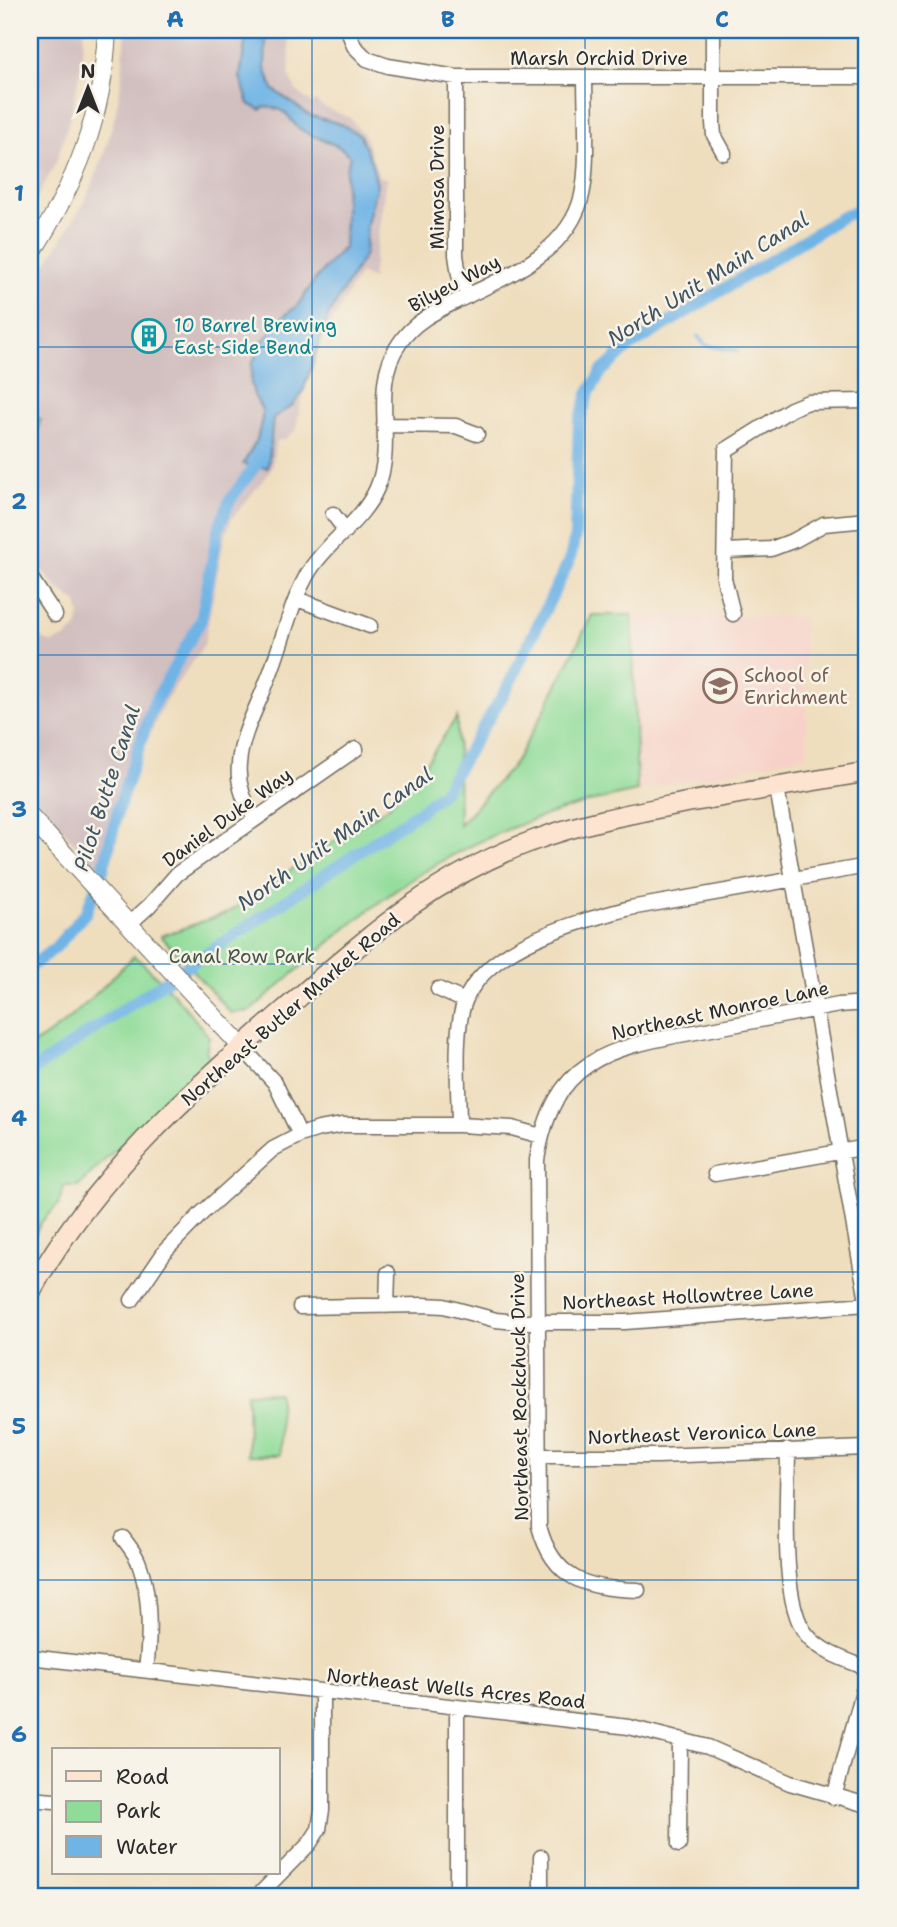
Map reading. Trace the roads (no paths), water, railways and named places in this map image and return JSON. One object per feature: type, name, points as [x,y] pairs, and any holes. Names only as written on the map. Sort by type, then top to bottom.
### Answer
[{"type":"main road","name":"Northeast Butler Market Road","points":[[30,1293],[73,1222],[108,1178],[145,1139],[242,1047],[383,924],[441,884],[497,855],[572,828],[618,816],[867,772]]},
{"type":"street","points":[[30,253],[53,220],[86,147],[100,94],[106,60],[107,30]]},
{"type":"street","name":"Marsh Orchid Drive","points":[[348,30],[354,46],[367,58],[397,68],[456,77],[867,77]]},
{"type":"street","points":[[713,30],[715,135],[724,153]]},
{"type":"street","name":"Mimosa Drive","points":[[456,77],[456,255],[459,275],[468,296]]},
{"type":"street","name":"Bilyeu Way","points":[[255,818],[246,805],[239,785],[238,766],[242,745],[303,582],[312,567],[366,507],[377,487],[384,463],[384,376],[389,360],[413,325],[513,274],[542,255],[561,238],[575,217],[585,176],[585,78]]},
{"type":"street","points":[[733,614],[724,578],[726,450],[791,409],[808,402],[867,401]]},
{"type":"street","points":[[384,425],[456,426],[477,434]]},
{"type":"street","points":[[333,514],[346,531]]},
{"type":"street","points":[[725,551],[771,549],[824,524],[867,520]]},
{"type":"street","points":[[30,577],[55,615]]},
{"type":"street","points":[[297,599],[370,626]]},
{"type":"street","name":"Daniel Duke Way","points":[[123,918],[149,906],[177,874],[356,749]]},
{"type":"street","points":[[777,788],[867,1302]]},
{"type":"street","points":[[30,817],[275,1083],[300,1135]]},
{"type":"street","points":[[459,1125],[459,1040],[465,1001],[479,980],[501,958],[553,933],[598,916],[867,866]]},
{"type":"street","points":[[439,989],[465,1001]]},
{"type":"street","name":"Northeast Monroe Lane","points":[[541,1136],[549,1112],[562,1090],[579,1071],[604,1054],[636,1043],[839,1004],[867,1003]]},
{"type":"street","points":[[132,1300],[166,1250],[202,1212],[273,1149],[300,1135],[343,1125],[459,1125],[512,1128],[541,1136]]},
{"type":"street","name":"Northeast Rockchuck Drive","points":[[541,1136],[537,1160],[539,1526],[545,1546],[555,1562],[584,1584],[610,1590],[638,1590]]},
{"type":"street","points":[[715,1174],[867,1147]]},
{"type":"street","points":[[387,1306],[388,1273]]},
{"type":"street","name":"Northeast Hollowtree Lane","points":[[300,1307],[444,1306],[496,1320],[537,1323],[664,1321],[867,1302]]},
{"type":"street","name":"Northeast Veronica Lane","points":[[538,1456],[867,1448]]},
{"type":"street","points":[[789,1450],[789,1574],[795,1616],[807,1634],[823,1649],[867,1668]]},
{"type":"street","points":[[123,1538],[138,1560],[148,1610],[150,1635],[146,1670]]},
{"type":"street","name":"Northeast Wells Acres Road","points":[[30,1657],[629,1727],[708,1747],[790,1783],[867,1805]]},
{"type":"street","points":[[834,1797],[867,1677]]},
{"type":"street","points":[[280,1874],[310,1843],[319,1829],[322,1810],[322,1692]]},
{"type":"street","points":[[457,1708],[457,1897]]},
{"type":"street","points":[[679,1845],[680,1739]]},
{"type":"street","points":[[30,1799],[52,1801]]},
{"type":"street","points":[[541,1857],[541,1897]]},
{"type":"street","points":[[257,1897],[280,1874]]},
{"type":"water","points":[[247,30],[266,30],[265,68],[273,89],[309,115],[341,124],[360,135],[377,184],[367,224],[365,254],[328,316],[303,392],[293,405],[273,418],[268,468],[243,464],[257,440],[262,418],[262,410],[251,382],[252,364],[262,342],[285,315],[297,306],[317,277],[344,247],[346,170],[350,156],[339,147],[300,129],[280,110],[263,107],[261,110],[249,104],[240,77]]},
{"type":"waterway","name":"North Unit Main Canal","points":[[30,1072],[420,811],[444,791],[506,690],[570,559],[575,536],[579,423],[588,394],[602,371],[629,347],[845,215],[867,208]]},
{"type":"waterway","points":[[698,336],[705,345],[737,351]]},
{"type":"waterway","name":"Pilot Butte Canal","points":[[30,967],[55,948],[86,912],[103,870],[119,806],[153,705],[201,620],[218,530],[230,500],[258,462],[261,451]]},
{"type":"place","name":"10 Barrel Brewing East Side Bend","points":[[149,336]]},
{"type":"place","name":"School of Enrichment","points":[[720,686]]},
{"type":"park label","name":"Canal Row Park","points":[[242,956]]}]
